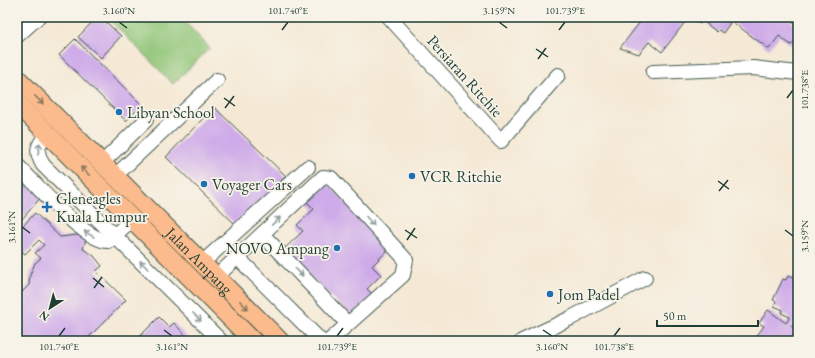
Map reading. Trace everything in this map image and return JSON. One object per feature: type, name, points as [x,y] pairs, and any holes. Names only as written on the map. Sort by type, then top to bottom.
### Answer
[{"type":"main road","name":"Jalan Ampang","points":[[17,78],[280,341]]},
{"type":"main road","name":"Jalan Ampang","points":[[17,103],[253,341]]},
{"type":"street","points":[[17,36],[38,17]]},
{"type":"street","name":"Persiaran Ritchie","points":[[388,17],[501,141],[558,76]]},
{"type":"street","points":[[653,72],[753,68],[798,73]]},
{"type":"street","points":[[115,176],[217,80]]},
{"type":"street","points":[[102,163],[146,120]]},
{"type":"street","points":[[48,134],[40,142],[38,156],[43,165],[222,341]]},
{"type":"street","points":[[17,165],[32,178],[78,226],[93,236],[104,241],[109,241],[132,219]]},
{"type":"street","points":[[32,178],[43,165]]},
{"type":"street","points":[[202,263],[308,167]]},
{"type":"street","points":[[216,277],[323,177],[331,178],[406,260],[403,275],[347,323],[329,341]]},
{"type":"street","points":[[262,234],[347,323]]},
{"type":"street","points":[[238,258],[321,341]]},
{"type":"street","points":[[522,341],[571,318],[645,278]]},
{"type":"green space","points":[[107,17],[180,17],[210,48],[173,84]]},
{"type":"building","points":[[97,17],[101,17],[121,36],[101,58],[78,37]]},
{"type":"building","points":[[644,17],[689,17],[662,52],[649,42],[639,54],[620,48]]},
{"type":"building","points":[[691,17],[785,17],[798,27],[798,40],[791,45],[779,36],[769,49],[727,18],[726,20],[730,23],[723,33],[719,30],[717,32],[703,21],[700,24]]},
{"type":"building","points":[[75,39],[142,105],[126,121],[59,55]]},
{"type":"building","points":[[214,107],[286,176],[237,226],[166,157]]},
{"type":"building","points":[[17,175],[42,196],[17,225]]},
{"type":"building","name":"NOVO Ampang","points":[[323,179],[391,247],[372,266],[381,275],[367,289],[373,295],[352,317],[283,250],[303,231],[297,225],[314,209],[304,199]]},
{"type":"building","points":[[35,213],[60,237],[77,235],[87,236],[83,249],[94,256],[102,266],[96,271],[126,300],[85,341],[17,341],[17,297],[29,285],[30,275],[35,263],[41,258],[35,253],[44,245],[39,240],[25,254],[17,247],[17,232]]},
{"type":"building","points":[[788,276],[798,280],[798,321],[796,320],[791,326],[798,331],[798,341],[753,341],[764,326],[759,323],[768,310],[786,323],[790,317],[781,313],[783,310],[774,306],[776,301],[773,300],[783,279],[786,280]]},
{"type":"building","points":[[159,317],[169,327],[174,323],[188,338],[188,341],[135,341]]},
{"type":"place","name":"Libyan School","points":[[119,112]]},
{"type":"place","name":"VCR Ritchie","points":[[412,176]]},
{"type":"place","name":"Voyager Cars","points":[[204,184]]},
{"type":"place","name":"Gleneagles Kuala Lumpur","points":[[47,207]]},
{"type":"place","name":"NOVO Ampang","points":[[337,248]]},
{"type":"place","name":"Jom Padel","points":[[550,294]]}]
